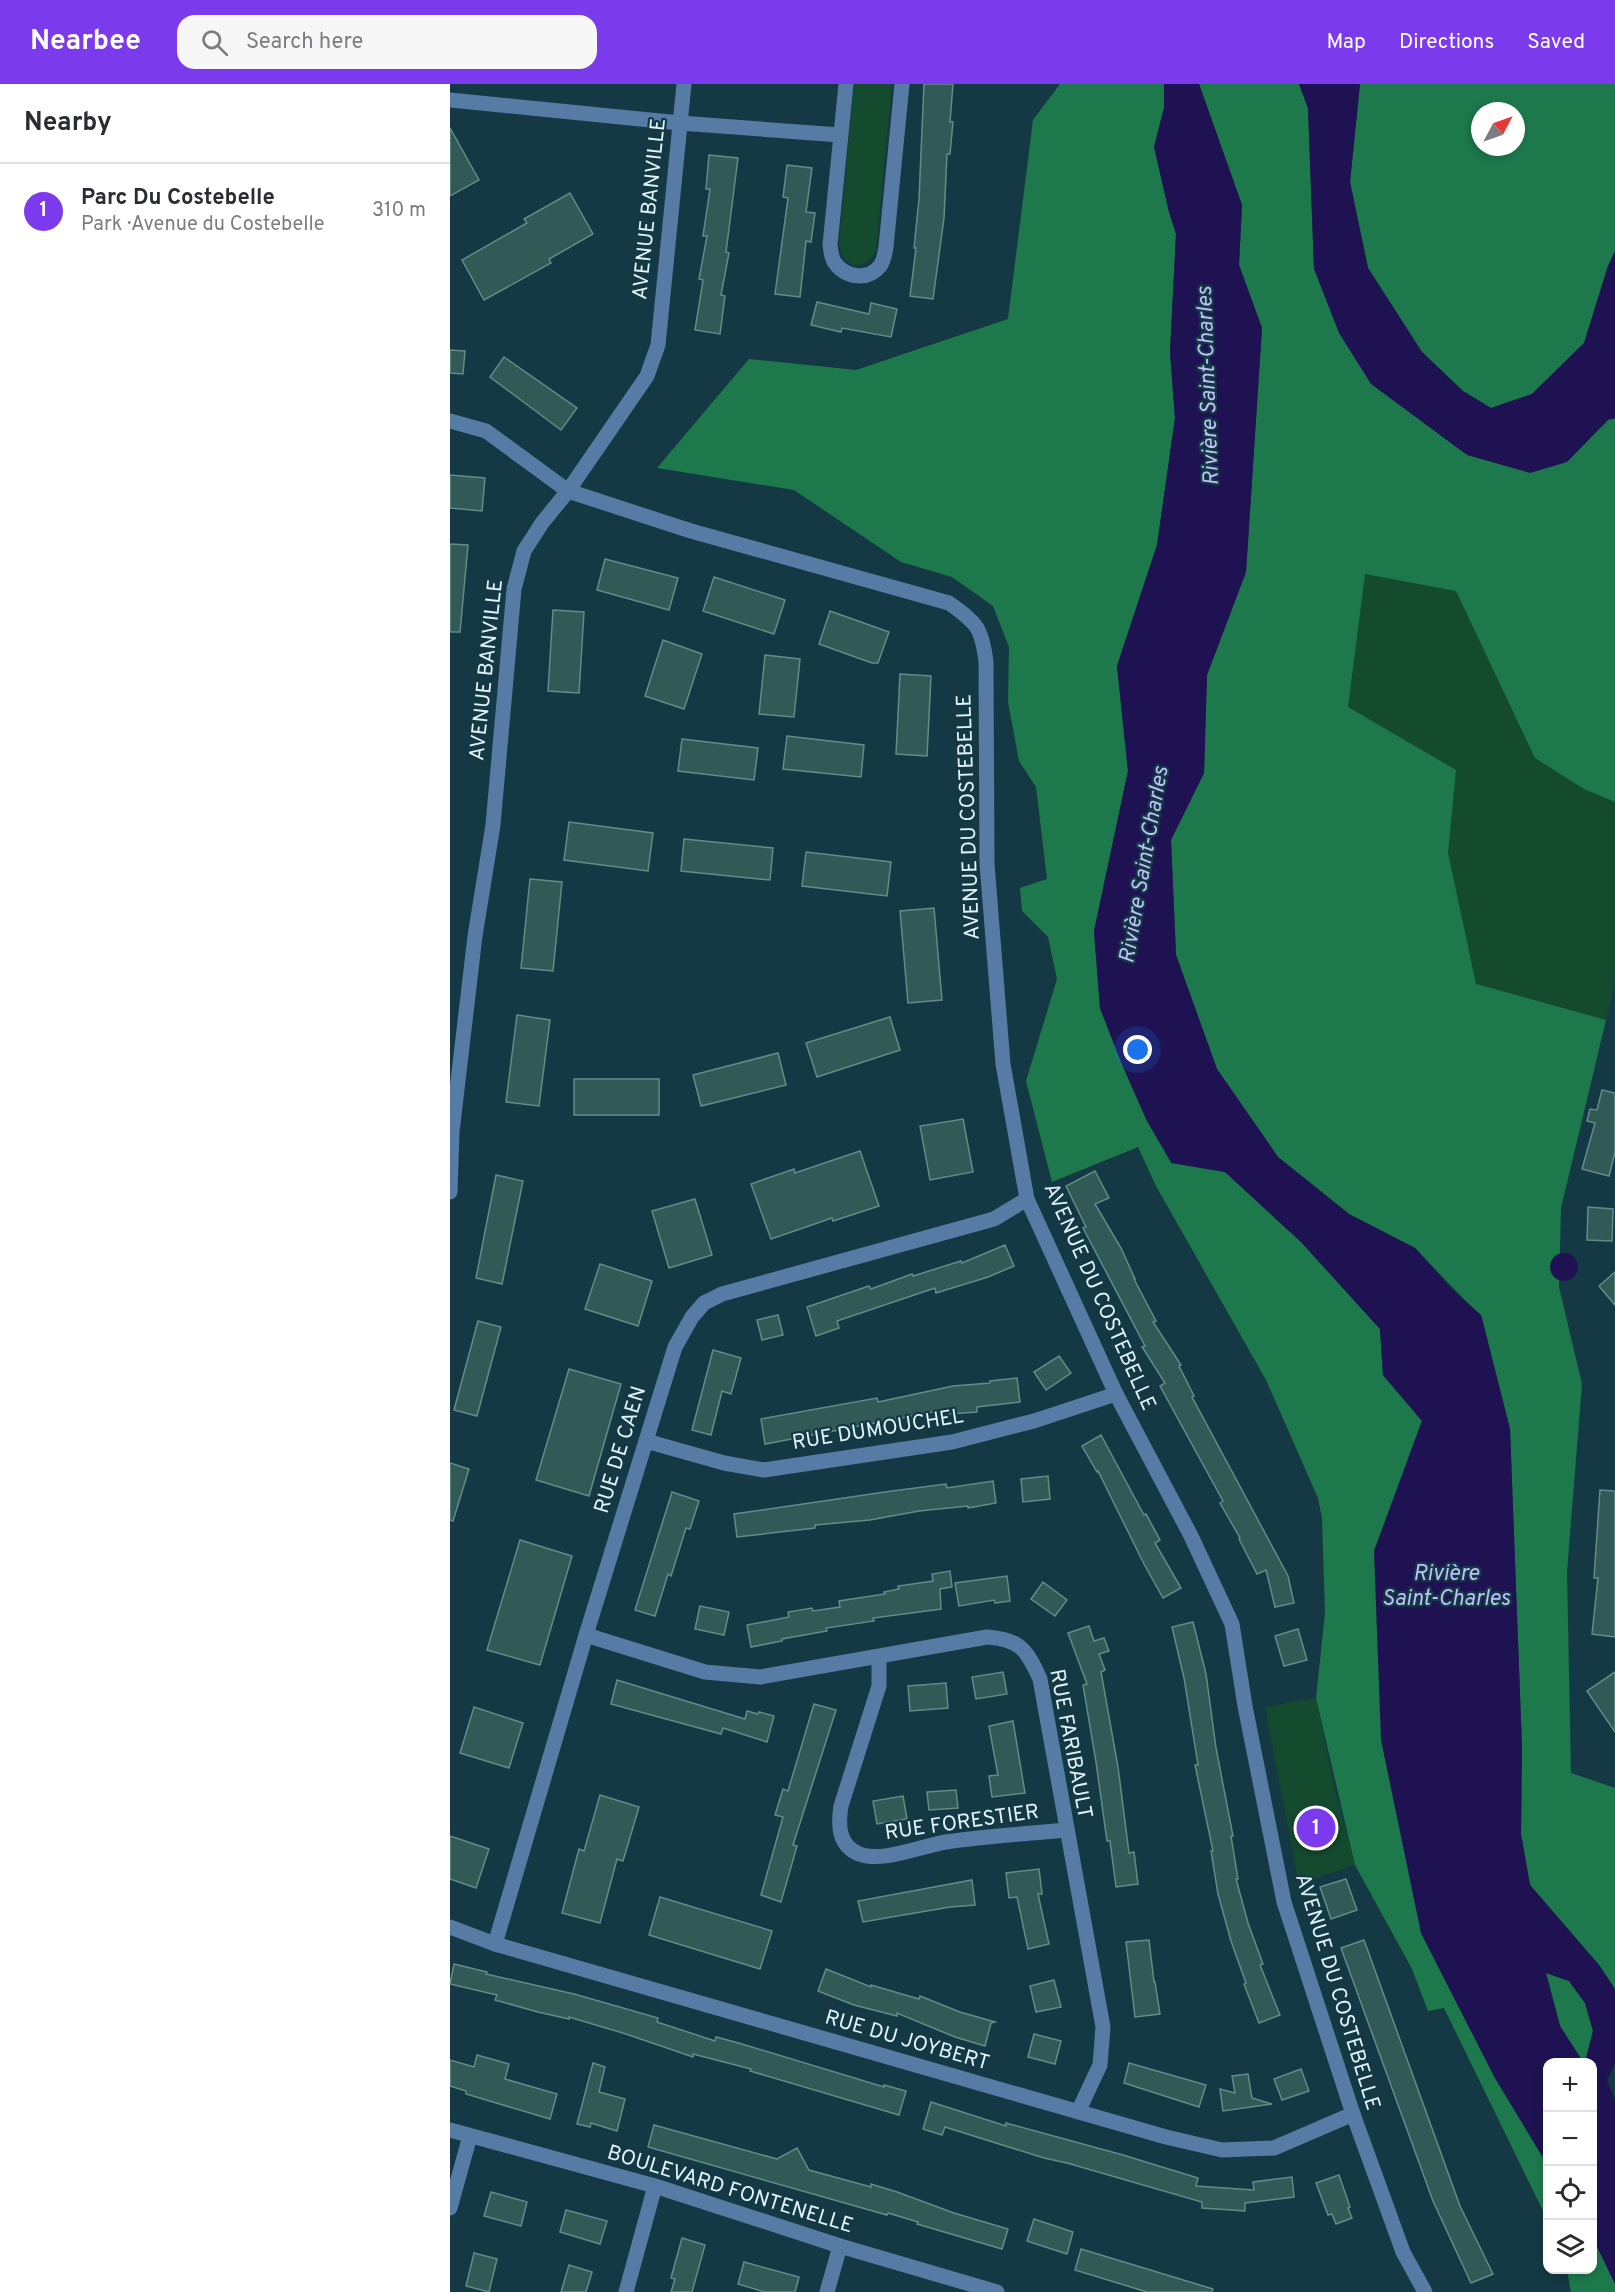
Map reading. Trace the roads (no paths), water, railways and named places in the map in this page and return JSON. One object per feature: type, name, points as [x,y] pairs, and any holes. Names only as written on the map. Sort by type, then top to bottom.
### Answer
[{"type":"street","name":"AVENUE BANVILLE","points":[[450,1192],[451,1132],[474,936],[493,825],[514,590],[524,551],[647,376],[658,345],[684,84]]},
{"type":"street","points":[[846,84],[830,245],[833,261],[845,274],[858,277],[871,274],[882,265],[886,247],[902,84]]},
{"type":"street","points":[[450,100],[680,123],[840,135]]},
{"type":"street","name":"AVENUE DU COSTEBELLE","points":[[450,421],[486,431],[568,490],[691,531],[950,603],[969,617],[983,637],[986,663],[988,876],[1003,1064],[1027,1199],[1116,1394],[1191,1536],[1232,1624],[1245,1706],[1284,1902],[1353,2114],[1403,2252],[1425,2292]]},
{"type":"street","name":"RUE DE CAEN","points":[[495,1944],[585,1635],[675,1347],[692,1317],[704,1303],[722,1294],[994,1219],[1027,1199]]},
{"type":"street","name":"RUE DUMOUCHEL","points":[[646,1441],[724,1463],[764,1470],[952,1442],[1034,1421],[1116,1394]]},
{"type":"street","name":"RUE FARIBAULT","points":[[585,1635],[705,1672],[760,1677],[879,1658],[987,1637],[1006,1638],[1022,1647],[1032,1660],[1040,1679],[1103,2027],[1100,2065],[1078,2112]]},
{"type":"street","name":"RUE FORESTIER","points":[[879,1658],[879,1686],[841,1806],[838,1826],[844,1842],[859,1854],[882,1856],[945,1842],[1066,1830]]},
{"type":"street","name":"RUE DU JOYBERT","points":[[450,1927],[495,1944],[1166,2138],[1222,2150],[1274,2148],[1353,2114]]},
{"type":"street","name":"BOULEVARD FONTENELLE","points":[[450,2130],[655,2186],[840,2246],[997,2292]]},
{"type":"street","points":[[450,2208],[470,2136]]},
{"type":"street","points":[[626,2292],[655,2186]]},
{"type":"street","points":[[827,2292],[840,2246]]},
{"type":"water","name":"Rivière Saint-Charles","points":[[1164,84],[1199,84],[1242,205],[1239,265],[1262,328],[1246,572],[1207,675],[1204,773],[1171,840],[1176,955],[1217,1069],[1278,1157],[1349,1214],[1415,1248],[1450,1287],[1481,1315],[1510,1429],[1522,1747],[1521,1834],[1530,1885],[1599,1965],[1615,1989],[1615,2063],[1607,2081],[1615,2100],[1615,2284],[1597,2246],[1597,2058],[1586,2058],[1593,2031],[1585,2003],[1569,1981],[1546,1973],[1560,2026],[1580,2058],[1543,2058],[1543,2157],[1495,2078],[1421,1933],[1381,1740],[1374,1551],[1422,1421],[1383,1375],[1380,1329],[1301,1242],[1225,1172],[1172,1163],[1147,1121],[1100,1008],[1094,931],[1128,771],[1117,666],[1157,545],[1175,418],[1170,352],[1176,234],[1154,147],[1164,108]]},
{"type":"water","points":[[1299,84],[1360,84],[1350,182],[1368,268],[1422,352],[1463,391],[1491,408],[1532,394],[1584,343],[1608,266],[1615,251],[1615,413],[1567,462],[1530,473],[1467,455],[1371,384],[1339,333],[1314,269],[1308,108]]},
{"type":"water","points":[[1564,1253],[1574,1257],[1578,1267],[1574,1277],[1564,1281],[1554,1277],[1550,1267],[1554,1257]]},
{"type":"waterway","points":[[1610,417],[1615,416]]},
{"type":"place","name":"Parc Du Costebelle","points":[[1316,1828]]}]
